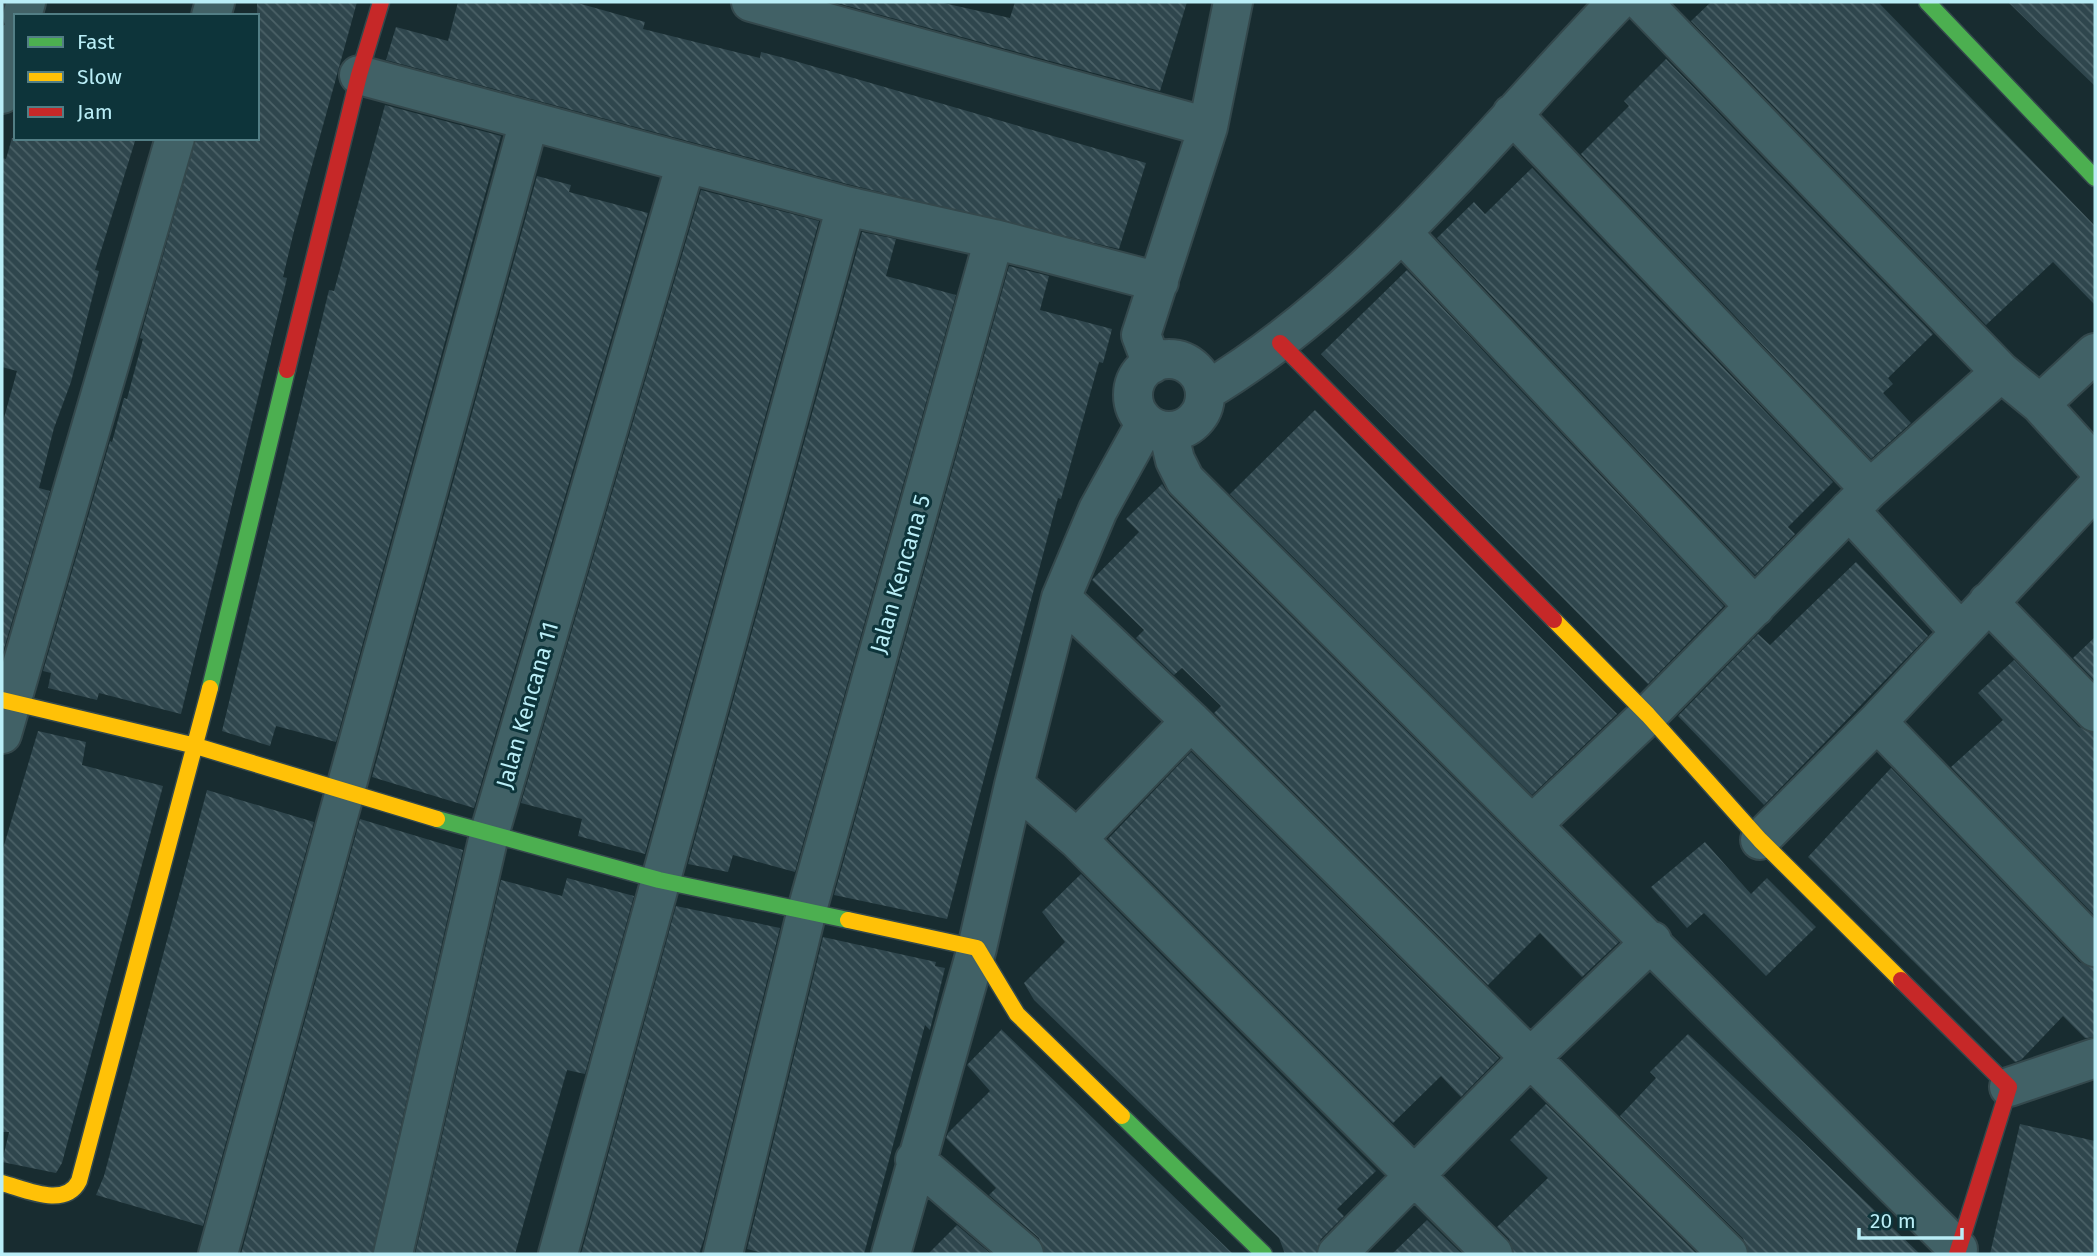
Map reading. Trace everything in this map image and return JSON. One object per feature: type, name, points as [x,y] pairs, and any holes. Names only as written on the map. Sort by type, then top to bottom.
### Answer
[{"type":"street","points":[[2,1184],[55,1195],[68,1193],[75,1188],[83,1170],[196,746],[359,75],[381,2]]},
{"type":"street","points":[[751,2],[1208,127]]},
{"type":"street","points":[[1152,363],[1141,335],[1208,127],[1233,2]]},
{"type":"street","points":[[1206,391],[1280,343],[1402,233],[1617,2]]},
{"type":"street","points":[[1642,2],[2001,372],[2088,440]]},
{"type":"street","points":[[1927,2],[2095,178]]},
{"type":"street","points":[[2,94],[14,48]]},
{"type":"street","points":[[359,75],[846,206],[994,239],[1159,282]]},
{"type":"street","points":[[1512,114],[1859,499],[1960,631]]},
{"type":"street","points":[[218,1254],[529,121]]},
{"type":"street","points":[[174,140],[4,712],[196,746],[489,835],[659,880],[978,948],[1017,1014],[1264,1254]]},
{"type":"street","name":"Jalan Kencana 11","points":[[393,1254],[489,835],[686,163]]},
{"type":"street","points":[[558,1254],[846,206]]},
{"type":"street","points":[[1402,233],[1755,607]]},
{"type":"street","name":"Jalan Kencana 5","points":[[723,1254],[807,910],[994,239]]},
{"type":"street","points":[[1280,343],[1648,715],[1760,840],[2009,1087]]},
{"type":"street","points":[[2040,404],[2095,353]]},
{"type":"street","points":[[1157,427],[1180,430],[1199,416],[1206,391],[1197,372],[1187,364],[1164,359],[1152,363],[1136,380],[1133,392],[1134,403],[1157,427],[1185,480],[1652,941],[1958,1251],[2009,1087]]},
{"type":"street","points":[[1533,824],[1648,715],[1859,499],[2001,372]]},
{"type":"street","points":[[891,1254],[915,1160],[978,948],[1014,785],[1061,598],[1098,510],[1157,427]]},
{"type":"street","points":[[1760,840],[1877,722],[2095,489]]},
{"type":"street","points":[[1061,598],[1191,721],[1728,1254]]},
{"type":"street","points":[[1988,602],[2095,712]]},
{"type":"street","points":[[1077,839],[1191,721]]},
{"type":"street","points":[[1877,722],[2095,947]]},
{"type":"street","points":[[1014,785],[1077,839],[1493,1254]]},
{"type":"street","points":[[1337,1254],[1529,1059],[1652,941]]},
{"type":"street","points":[[2009,1087],[2095,1058]]},
{"type":"street","points":[[915,1160],[1024,1254]]},
{"type":"building","points":[[257,2],[357,2],[294,231],[283,277],[287,278],[181,714],[99,693],[97,700],[48,688],[51,673],[43,671],[110,441],[112,442],[124,398],[127,399],[143,339],[140,338],[195,140],[259,140]]},
{"type":"building","points":[[458,2],[574,2],[645,22],[643,29],[760,58],[761,52],[788,59],[1146,163],[1119,249],[851,185],[386,60],[396,27],[448,41]]},
{"type":"building","points":[[833,2],[939,2],[1010,18],[1015,2],[1187,2],[1160,91]]},
{"type":"building","points":[[1711,2],[1878,2],[2095,226],[2095,305],[2053,262],[1986,325],[1691,21]]},
{"type":"building","points":[[2008,2],[2095,2],[2095,86],[2047,40]]},
{"type":"building","points":[[1666,59],[1933,334],[1888,378],[1893,384],[1883,393],[1911,423],[1871,459],[1581,154],[1629,106],[1624,101]]},
{"type":"building","points":[[385,105],[501,136],[336,742],[276,726],[270,746],[222,731],[329,290],[334,291]]},
{"type":"building","points":[[12,138],[135,140],[95,270],[99,271],[71,382],[54,428],[39,488],[50,491],[2,656],[2,425],[17,371],[2,367],[2,158],[6,159]]},
{"type":"building","points":[[1532,168],[1833,482],[1788,527],[1795,534],[1755,575],[1437,238],[1474,202],[1485,214]]},
{"type":"building","points":[[537,176],[571,185],[569,192],[648,213],[474,808],[372,777]]},
{"type":"building","points":[[701,190],[819,221],[645,854],[578,836],[582,819],[521,803]]},
{"type":"building","points":[[862,232],[896,239],[886,276],[956,295],[795,872],[733,855],[728,872],[688,864]]},
{"type":"building","points":[[1009,266],[1049,276],[1040,310],[1112,329],[1103,363],[1099,362],[1061,499],[1058,498],[947,919],[834,895]]},
{"type":"building","points":[[1407,270],[1724,606],[1648,684],[1321,354]]},
{"type":"building","points":[[1315,410],[1617,714],[1532,795],[1230,494]]},
{"type":"building","points":[[1162,484],[1170,496],[1619,942],[1582,977],[1540,933],[1488,985],[1214,713],[1221,706],[1182,668],[1174,675],[1136,638],[1144,630],[1092,580],[1139,532],[1126,519]]},
{"type":"building","points":[[1856,562],[1928,636],[1764,805],[1678,716],[1758,634],[1770,645]]},
{"type":"building","points":[[2095,637],[2095,681],[2073,658]]},
{"type":"building","points":[[2014,660],[2079,727],[2095,733],[2095,916],[1951,767],[2003,720],[1978,693]]},
{"type":"building","points":[[38,731],[86,742],[82,765],[163,786],[62,1163],[56,1173],[2,1162],[9,1132],[2,1132],[2,852]]},
{"type":"building","points":[[1191,752],[1499,1058],[1461,1097],[1441,1076],[1393,1123],[1108,839]]},
{"type":"building","points":[[1891,768],[2079,962],[2095,968],[2095,1037],[2085,1038],[2063,1016],[2021,1060],[2015,1062],[1808,857]]},
{"type":"building","points":[[207,790],[314,822],[203,1226],[96,1195],[104,1176]]},
{"type":"building","points":[[360,819],[463,850],[372,1254],[241,1254]]},
{"type":"building","points":[[1705,842],[1751,894],[1767,878],[1816,927],[1766,976],[1704,913],[1687,928],[1651,887]]},
{"type":"building","points":[[1081,874],[1376,1171],[1337,1209],[1344,1216],[1321,1239],[1316,1254],[1285,1254],[1279,1238],[1034,1000],[1024,983],[1065,942],[1042,912]]},
{"type":"building","points":[[567,878],[634,896],[585,1074],[567,1070],[515,1254],[415,1254],[501,880],[562,896]]},
{"type":"building","points":[[676,906],[780,928],[704,1239],[699,1254],[581,1254]]},
{"type":"building","points":[[823,937],[936,962],[935,966],[945,968],[930,1030],[925,1025],[864,1254],[766,1254],[747,1249]]},
{"type":"building","points":[[1002,1029],[1233,1254],[1045,1254],[1039,1238],[989,1195],[996,1188],[946,1138],[990,1091],[967,1065]]},
{"type":"building","points":[[1688,1034],[1920,1254],[1749,1254],[1743,1238],[1620,1116],[1656,1078],[1650,1072]]},
{"type":"building","points":[[1546,1104],[1697,1254],[1514,1254],[1509,1239],[1497,1227],[1548,1178],[1510,1140]]},
{"type":"building","points":[[2020,1124],[2095,1141],[2095,1254],[1990,1254]]},
{"type":"building","points":[[1427,1220],[1462,1254],[1392,1254]]},
{"type":"building","points":[[957,1225],[991,1254],[928,1254]]},
{"type":"traffic: fast","points":[[1927,2],[2095,178]]},
{"type":"traffic: fast","points":[[210,688],[287,370]]},
{"type":"traffic: fast","points":[[437,819],[659,880],[848,920]]},
{"type":"traffic: fast","points":[[1122,1116],[1264,1254]]},
{"type":"traffic: slow","points":[[1554,620],[1648,715],[1760,840],[1901,980]]},
{"type":"traffic: slow","points":[[2,1183],[55,1196],[73,1189],[79,1181],[210,688]]},
{"type":"traffic: slow","points":[[2,700],[196,746],[437,819]]},
{"type":"traffic: slow","points":[[848,920],[977,948],[1017,1014],[1122,1116]]},
{"type":"traffic: jam","points":[[287,370],[359,75],[381,2]]},
{"type":"traffic: jam","points":[[1280,343],[1554,620]]},
{"type":"traffic: jam","points":[[1901,980],[2009,1087],[1957,1254]]}]
